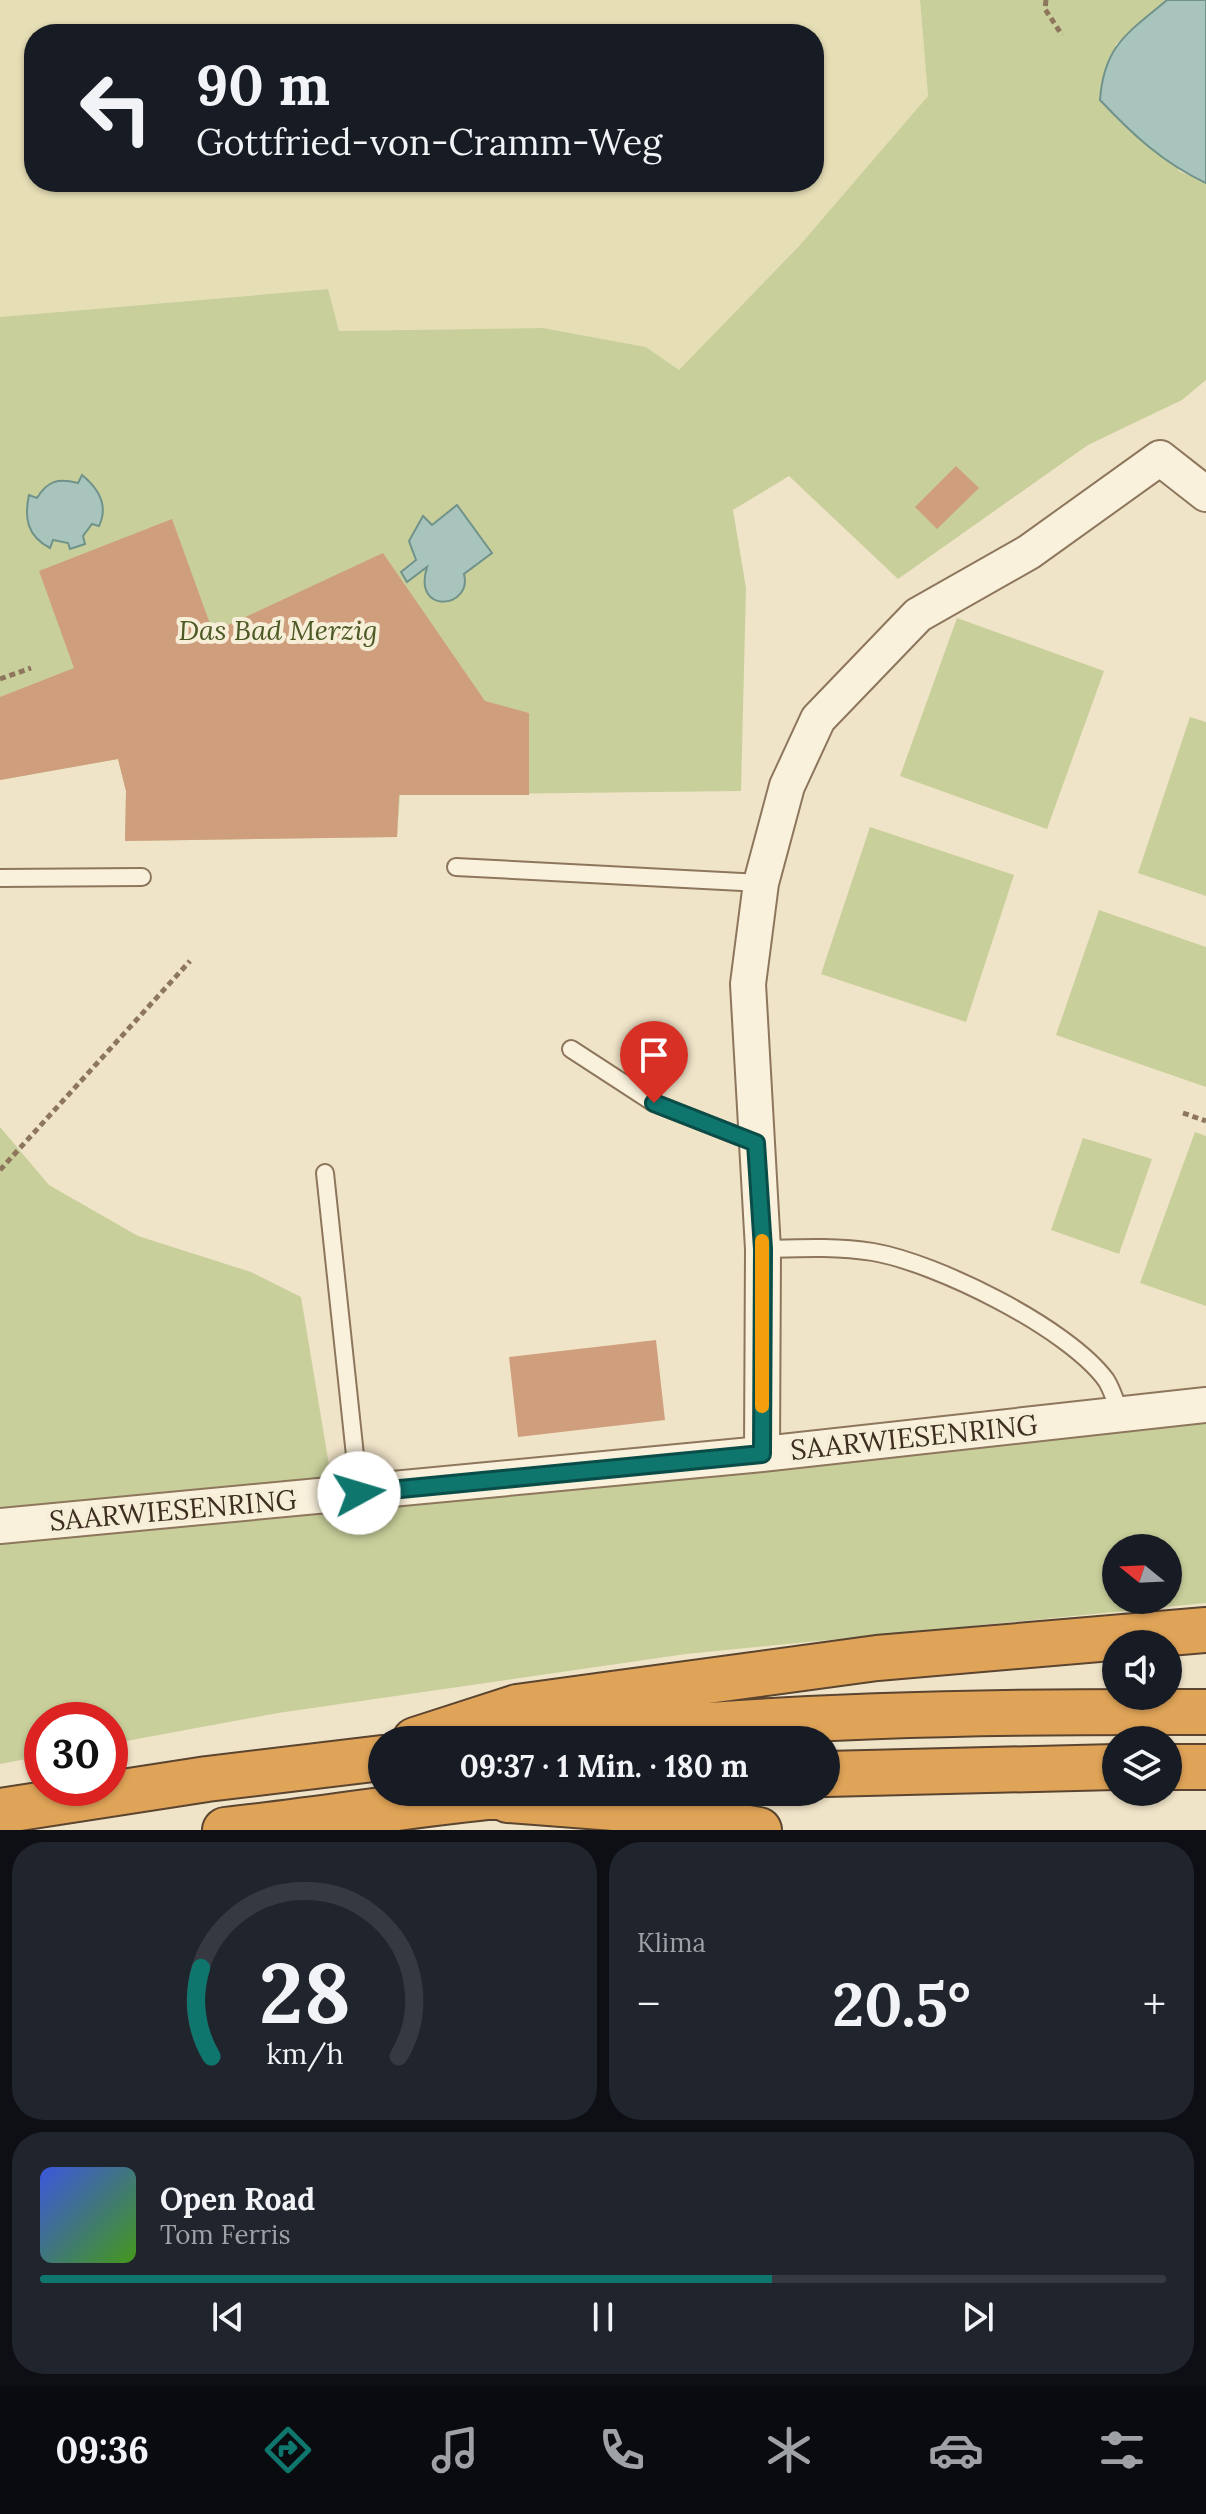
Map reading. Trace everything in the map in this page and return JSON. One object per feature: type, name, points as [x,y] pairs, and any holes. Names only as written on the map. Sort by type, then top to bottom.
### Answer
[{"type":"highway","points":[[458,1726],[517,1707],[877,1658],[1206,1630]]},
{"type":"highway","points":[[714,1726],[1060,1712],[1206,1712]]},
{"type":"highway","points":[[14,1808],[368,1757]]},
{"type":"highway","points":[[840,1774],[1102,1767]]},
{"type":"highway","points":[[1182,1767],[1206,1767]]},
{"type":"highway","points":[[225,1830],[317,1821],[413,1806]]},
{"type":"highway","points":[[588,1806],[653,1811],[759,1830]]},
{"type":"street","points":[[762,1454],[763,1249],[748,984],[761,883],[787,786],[818,719],[918,615],[1029,552],[1160,458],[1206,494]]},
{"type":"street","name":"SAARWIESENRING","points":[[0,1526],[762,1454],[1206,1405]]},
{"type":"lane","points":[[456,867],[761,883]]},
{"type":"lane","points":[[0,878],[142,877]]},
{"type":"lane","points":[[571,1049],[654,1103],[756,1143]]},
{"type":"lane","points":[[325,1173],[359,1493]]},
{"type":"lane","points":[[763,1249],[875,1252],[946,1276],[1025,1314],[1076,1348],[1107,1382],[1120,1414]]},
{"type":"path","points":[[1046,0],[1045,9],[1062,35]]},
{"type":"path","points":[[0,679],[31,668]]},
{"type":"path","points":[[0,1170],[190,961]]},
{"type":"path","points":[[1183,1113],[1206,1121]]},
{"type":"shaded area","points":[[0,0],[920,0],[928,96],[800,245],[679,370],[646,347],[543,328],[339,331],[327,289],[0,317]]},
{"type":"green space","name":"Das Bad Merzig","points":[[920,0],[1167,0],[1115,45],[1179,171],[1206,183],[1206,380],[1182,400],[1088,445],[898,579],[789,476],[733,510],[746,588],[741,791],[400,795],[397,837],[125,841],[126,791],[118,759],[0,780],[0,317],[328,289],[339,331],[543,328],[646,347],[679,370],[800,245],[928,96]]},
{"type":"green space","points":[[957,618],[1104,671],[1047,829],[900,776]]},
{"type":"green space","points":[[1190,717],[1206,722],[1206,896],[1138,873]]},
{"type":"green space","points":[[870,827],[1014,875],[966,1022],[821,974]]},
{"type":"green space","points":[[1099,910],[1206,947],[1206,1087],[1056,1035]]},
{"type":"green space","points":[[0,1127],[49,1185],[138,1236],[251,1272],[301,1297],[337,1513],[1206,1422],[1206,1603],[1182,1605],[1182,1534],[1102,1534],[1102,1613],[686,1654],[278,1713],[128,1741],[128,1702],[24,1702],[24,1759],[0,1764]]},
{"type":"green space","points":[[1195,1132],[1206,1136],[1206,1306],[1140,1283]]},
{"type":"green space","points":[[1083,1138],[1152,1159],[1119,1254],[1051,1230]]},
{"type":"water","points":[[1167,0],[1206,0],[1206,183],[1149,147],[1100,100],[1107,66],[1120,42]]},
{"type":"water","points":[[82,475],[93,486],[102,504],[99,526],[92,524],[83,536],[85,544],[70,549],[68,543],[53,540],[50,548],[36,538],[29,526],[29,495],[37,498],[45,487],[54,482],[78,483]]},
{"type":"water","points":[[457,505],[492,553],[464,574],[460,594],[443,602],[434,600],[428,594],[425,583],[427,567],[407,582],[401,572],[416,560],[409,541],[423,516],[432,525]]},
{"type":"building","points":[[956,466],[979,488],[937,529],[915,507]]},
{"type":"building","points":[[172,519],[213,632],[383,553],[485,701],[529,713],[529,795],[399,795],[397,837],[125,841],[126,791],[118,759],[0,780],[0,697],[74,668],[39,571]]},
{"type":"building","points":[[656,1340],[665,1420],[518,1437],[509,1357]]},
{"type":"slow traffic","points":[[762,1241],[762,1406]]},
{"type":"route","points":[[359,1493],[762,1454],[763,1249],[756,1143],[654,1103]]}]
